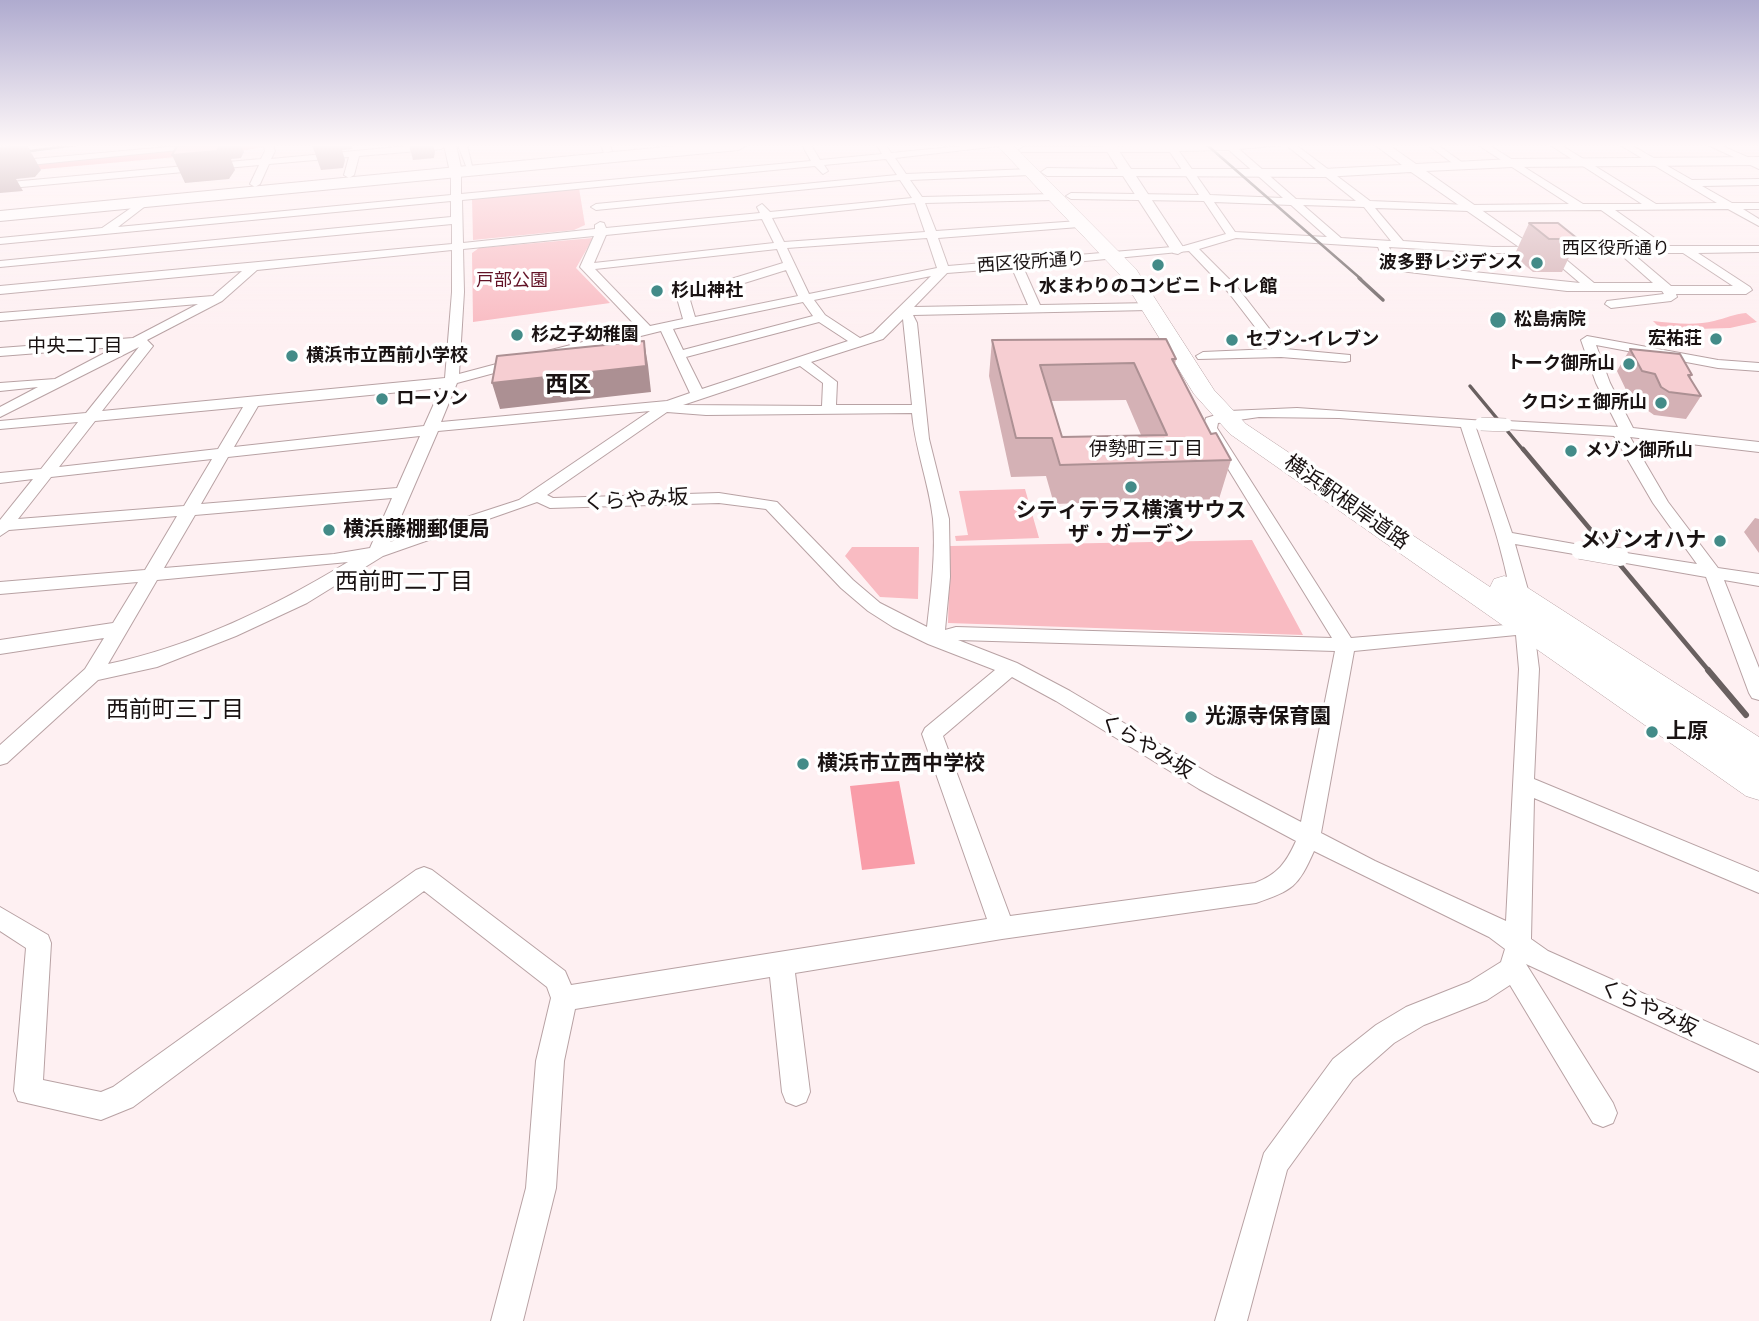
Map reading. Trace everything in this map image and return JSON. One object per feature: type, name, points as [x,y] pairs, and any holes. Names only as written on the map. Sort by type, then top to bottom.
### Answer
[{"type":"highway","points":[[0,216],[96,207]]},
{"type":"main road","name":"横浜駅根岸道路","points":[[1065,207],[1079,224],[1145,271],[1228,394],[1238,429],[1759,786]]},
{"type":"main road","name":"横浜駅根岸道路","points":[[1073,207],[1121,256],[1205,394],[1759,754]]},
{"type":"street","points":[[0,309],[138,207]]},
{"type":"street","points":[[0,413],[218,298],[317,207]]},
{"type":"street","points":[[0,241],[348,207]]},
{"type":"street","points":[[92,674],[150,662],[229,631],[301,599],[377,552],[452,379],[458,292],[456,207]]},
{"type":"street","points":[[586,267],[601,233],[596,207],[600,207]]},
{"type":"street","points":[[663,207],[669,226]]},
{"type":"street","points":[[763,207],[805,298],[821,318],[858,342]]},
{"type":"street","points":[[0,290],[856,207]]},
{"type":"street","points":[[0,588],[334,559],[377,552],[525,503],[665,407],[887,330],[944,270],[921,207]]},
{"type":"street","points":[[1151,207],[1185,249],[1232,288],[1281,353]]},
{"type":"street","points":[[1213,207],[1232,235]]},
{"type":"street","points":[[1299,207],[1337,240]]},
{"type":"street","points":[[1369,207],[1399,244]]},
{"type":"street","points":[[1434,207],[1706,207]]},
{"type":"street","points":[[1731,207],[1759,223]]},
{"type":"street","points":[[1469,208],[1529,250]]},
{"type":"street","points":[[1605,208],[1663,249]]},
{"type":"street","points":[[0,264],[457,220]]},
{"type":"street","points":[[586,267],[721,250],[1079,224]]},
{"type":"street","name":"西区役所通り","points":[[0,425],[436,385],[647,330],[944,270],[1185,249],[1232,235],[1529,250],[1759,249]]},
{"type":"street","points":[[1382,243],[1392,267],[1567,287],[1746,290],[1685,249]]},
{"type":"street","points":[[1548,250],[1590,286]]},
{"type":"street","points":[[1611,304],[1671,297],[1666,288],[1622,250]]},
{"type":"street","points":[[1016,264],[1036,309]]},
{"type":"street","points":[[690,321],[683,298],[789,265]]},
{"type":"street","points":[[586,267],[647,330]]},
{"type":"street","points":[[0,317],[218,298]]},
{"type":"street","points":[[905,311],[1149,306]]},
{"type":"street","points":[[905,311],[911,323],[922,439],[941,532],[935,639],[956,633],[1346,645],[1507,631],[1522,625]]},
{"type":"street","points":[[679,355],[821,318]]},
{"type":"street","points":[[665,326],[698,395]]},
{"type":"street","points":[[1759,368],[1718,364],[1587,340],[1624,432],[1661,503],[1713,572],[1759,693]]},
{"type":"street","points":[[0,352],[140,341],[146,346],[2,528]]},
{"type":"street","points":[[1203,356],[1281,353],[1345,358]]},
{"type":"street","points":[[801,361],[830,382],[829,411]]},
{"type":"street","points":[[0,387],[60,381]]},
{"type":"street","points":[[0,757],[92,674],[254,401]]},
{"type":"street","points":[[0,478],[432,428],[665,407],[706,411],[920,409]]},
{"type":"street","points":[[564,998],[1002,928],[1256,893],[1279,884],[1293,872],[1309,838],[1346,645],[1210,428],[1213,419],[1263,411],[1624,432],[1759,447]]},
{"type":"street","points":[[1231,1321],[1274,1163],[1343,1069],[1384,1034],[1415,1016],[1478,991],[1511,970],[1515,955],[1529,669],[1521,597],[1474,424]]},
{"type":"street","points":[[2,528],[405,492]]},
{"type":"street","name":"くらやみ坂","points":[[537,496],[550,503],[719,498],[771,505],[798,536],[874,607],[900,623],[1010,668],[1063,696],[1207,783],[1309,838],[1498,929],[1515,955],[1539,959],[1759,1059]]},
{"type":"street","points":[[1505,537],[1759,580]]},
{"type":"street","points":[[0,647],[118,629]]},
{"type":"street","points":[[1002,928],[932,734],[1010,668]]},
{"type":"street","points":[[1523,784],[1759,883]]},
{"type":"street","points":[[0,918],[39,943],[28,1091],[101,1106],[123,1097],[424,877],[556,979],[564,998],[550,1061],[541,1188],[507,1321]]},
{"type":"street","points":[[1515,955],[1603,1113]]},
{"type":"street","points":[[781,963],[796,1092]]},
{"type":"green space","points":[[472,207],[582,207],[585,225],[574,230],[473,240]]},
{"type":"green space","name":"戸部公園","points":[[593,238],[576,268],[610,303],[473,322],[472,253],[479,248]]},
{"type":"green space","points":[[1746,313],[1757,322],[1730,328],[1662,330],[1653,321],[1699,323]]},
{"type":"green space","points":[[1025,489],[1039,538],[956,541],[955,536],[968,535],[959,491]]},
{"type":"green space","points":[[1252,540],[1303,635],[948,623],[950,546]]},
{"type":"green space","points":[[852,547],[919,547],[918,599],[880,597],[845,556]]},
{"type":"shaded area","points":[[899,781],[915,864],[862,870],[850,786]]},
{"type":"building","points":[[1529,223],[1558,223],[1578,239],[1549,239]]},
{"type":"building","points":[[1166,339],[1176,359],[1172,359],[1211,434],[1216,433],[1231,460],[1060,465],[1052,438],[1016,438],[992,340]],"holes":[[[1134,363],[1167,435],[1062,437],[1040,365]]]},
{"type":"building","points":[[644,341],[646,366],[492,383],[497,356]]},
{"type":"building","points":[[1630,349],[1680,354],[1692,375],[1688,375],[1701,396],[1669,392],[1661,387],[1655,374],[1642,371]]},
{"type":"railway","points":[[1278,207],[1361,279]]},
{"type":"railway","points":[[1359,278],[1383,300]]},
{"type":"railway","points":[[1470,386],[1524,451]]},
{"type":"railway","points":[[1523,449],[1709,671]]},
{"type":"railway","points":[[1708,670],[1746,715]]},
{"type":"place","name":"波多野レジデンス","points":[[1537,263]]},
{"type":"place","name":"水まわりのコンビニ トイレ館","points":[[1158,265]]},
{"type":"place","name":"杉山神社","points":[[657,291]]},
{"type":"place","name":"松島病院","points":[[1498,320]]},
{"type":"place","name":"杉之子幼稚園","points":[[517,335]]},
{"type":"place","name":"宏祐荘","points":[[1716,339]]},
{"type":"place","name":"セブン-イレブン","points":[[1232,340]]},
{"type":"place","name":"横浜市立西前小学校","points":[[292,356]]},
{"type":"place","name":"トーク御所山","points":[[1629,364]]},
{"type":"place","name":"ローソン","points":[[382,399]]},
{"type":"place","name":"クロシェ御所山","points":[[1661,403]]},
{"type":"place","name":"メゾン御所山","points":[[1571,451]]},
{"type":"place","name":"シティテラス横濱サウス ザ・ガーデン","points":[[1131,487]]},
{"type":"place","name":"横浜藤棚郵便局","points":[[329,530]]},
{"type":"place","name":"メゾンオハナ","points":[[1720,541]]},
{"type":"place","name":"光源寺保育園","points":[[1191,717]]},
{"type":"place","name":"上原","points":[[1652,732]]},
{"type":"place","name":"横浜市立西中学校","points":[[803,764]]},
{"type":"district","name":"中央二丁目","points":[[75,347]]},
{"type":"district","name":"西区","points":[[568,386]]},
{"type":"district","name":"伊勢町三丁目","points":[[1146,450]]},
{"type":"district","name":"西前町二丁目","points":[[404,583]]},
{"type":"district","name":"西前町三丁目","points":[[175,711]]}]
